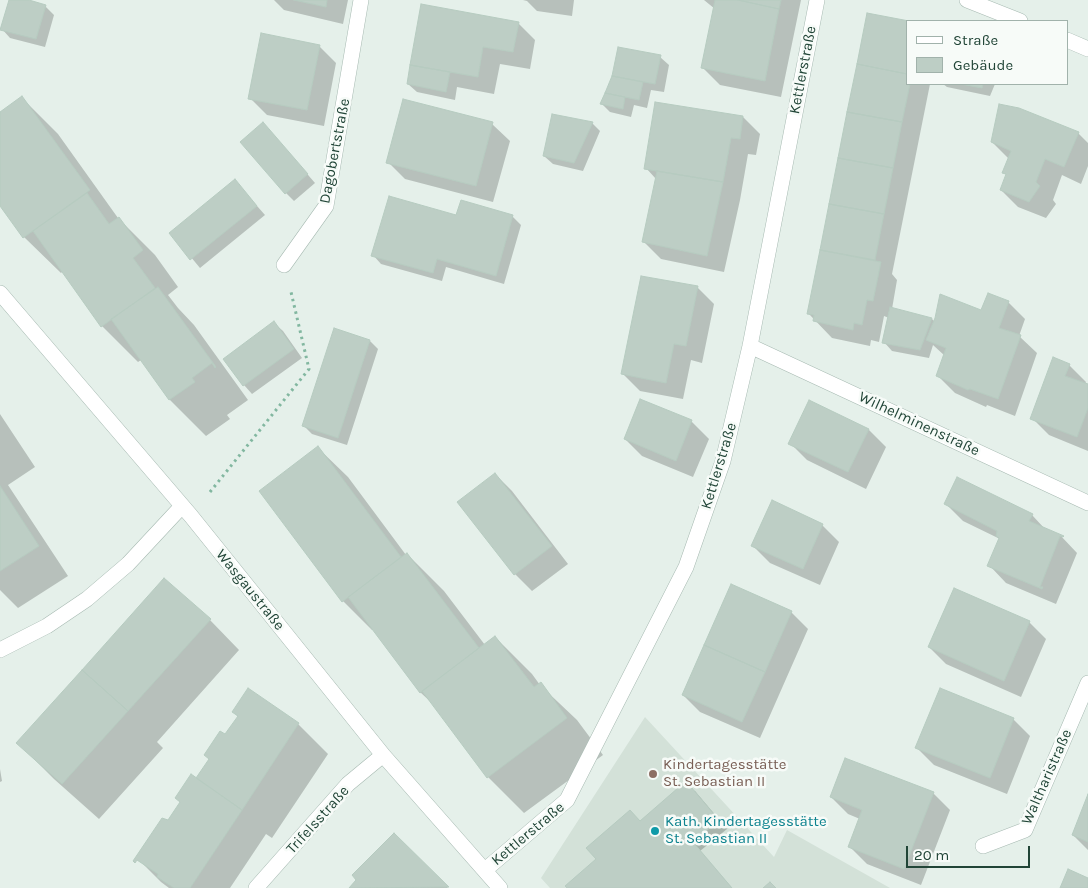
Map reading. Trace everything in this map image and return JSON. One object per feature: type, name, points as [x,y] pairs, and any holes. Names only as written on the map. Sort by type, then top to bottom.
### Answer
[{"type":"street","name":"Dagobertstraße","points":[[284,265],[326,206],[362,0]]},
{"type":"street","name":"Kettlerstraße","points":[[485,870],[567,800],[686,567],[723,461],[750,346],[817,0]]},
{"type":"street","points":[[967,0],[1017,20]]},
{"type":"street","points":[[1068,40],[1088,49]]},
{"type":"street","name":"Wasgaustraße","points":[[0,293],[187,511],[383,755],[500,888]]},
{"type":"street","name":"Wilhelminenstraße","points":[[750,346],[1088,503]]},
{"type":"street","points":[[0,650],[47,626],[86,599],[187,511]]},
{"type":"street","name":"Waltharistraße","points":[[983,846],[1025,830],[1088,683]]},
{"type":"street","name":"Trifelsstraße","points":[[256,888],[348,784],[383,755]]},
{"type":"path","points":[[187,511],[309,369],[284,265]]},
{"type":"shaded area","name":"Kindertagesstätte St. Sebastian II","points":[[645,717],[774,857],[787,830],[890,888],[550,888],[541,878]]},
{"type":"building","points":[[9,0],[29,0],[46,5],[36,39],[0,30]]},
{"type":"building","points":[[294,0],[327,0],[326,7]]},
{"type":"building","points":[[715,0],[738,0],[779,9],[765,81],[701,68]]},
{"type":"building","points":[[738,0],[781,0],[779,9]]},
{"type":"building","points":[[421,4],[519,22],[513,52],[483,47],[478,77],[410,65]]},
{"type":"building","points":[[867,13],[906,20],[906,74],[857,64]]},
{"type":"building","points":[[261,33],[320,45],[307,110],[248,99]]},
{"type":"building","points":[[618,47],[661,55],[655,84],[612,76]]},
{"type":"building","points":[[857,64],[906,74],[906,85],[910,85],[902,122],[847,112]]},
{"type":"building","points":[[410,65],[450,72],[446,92],[407,84]]},
{"type":"building","points":[[612,76],[643,82],[639,100],[605,93]]},
{"type":"building","points":[[966,85],[983,85],[982,88]]},
{"type":"building","points":[[605,93],[625,97],[623,109],[600,104]]},
{"type":"building","points":[[22,96],[90,190],[23,238],[0,206],[0,112]]},
{"type":"building","points":[[403,99],[493,122],[476,186],[386,163]]},
{"type":"building","points":[[655,102],[743,116],[740,139],[731,138],[723,182],[644,169]]},
{"type":"building","points":[[999,104],[1019,108],[1079,132],[1064,167],[1045,159],[1036,182],[1040,186],[1029,202],[1000,190],[1006,174],[1002,173],[1011,151],[991,142]]},
{"type":"building","points":[[847,112],[902,122],[893,168],[838,158]]},
{"type":"building","points":[[552,114],[593,122],[574,163],[543,156]]},
{"type":"building","points":[[263,122],[308,174],[285,194],[240,142]]},
{"type":"building","points":[[838,158],[893,168],[884,214],[829,204]]},
{"type":"building","points":[[657,171],[723,182],[707,256],[642,242]]},
{"type":"building","points":[[235,179],[257,206],[190,260],[169,233]]},
{"type":"building","points":[[87,193],[109,224],[119,217],[143,250],[133,258],[155,288],[101,327],[33,231]]},
{"type":"building","points":[[389,196],[456,215],[461,200],[513,215],[496,276],[437,259],[433,273],[371,256]]},
{"type":"building","points":[[829,204],[884,214],[875,260],[820,250]]},
{"type":"building","points":[[820,250],[881,262],[873,301],[867,300],[862,325],[854,323],[853,330],[813,321],[814,315],[807,314]]},
{"type":"building","points":[[641,276],[698,286],[686,346],[674,344],[666,383],[621,374]]},
{"type":"building","points":[[158,287],[216,367],[212,363],[192,378],[195,382],[169,400],[111,319]]},
{"type":"building","points":[[988,293],[1009,301],[999,328],[1021,335],[998,399],[970,389],[968,390],[936,376],[946,348],[926,340],[935,318],[940,294],[981,310]]},
{"type":"building","points":[[890,307],[932,318],[920,350],[882,343]]},
{"type":"building","points":[[274,321],[294,349],[243,386],[223,359]]},
{"type":"building","points":[[334,328],[370,340],[338,438],[302,426]]},
{"type":"building","points":[[1053,357],[1070,364],[1065,376],[1088,384],[1088,408],[1077,437],[1030,419]]},
{"type":"building","points":[[640,399],[692,420],[676,461],[624,439]]},
{"type":"building","points":[[809,400],[869,429],[848,472],[788,444]]},
{"type":"building","points":[[318,446],[401,557],[342,602],[259,491]]},
{"type":"building","points":[[495,473],[552,546],[514,575],[457,502]]},
{"type":"building","points":[[957,477],[1033,514],[1029,521],[1064,536],[1060,536],[1040,587],[1043,587],[1042,589],[987,566],[999,538],[996,536],[997,531],[944,504]]},
{"type":"building","points":[[0,486],[39,546],[0,571]]},
{"type":"building","points":[[772,500],[823,524],[803,569],[751,546]]},
{"type":"building","points":[[407,553],[479,648],[420,693],[348,597]]},
{"type":"building","points":[[164,578],[211,619],[128,711],[82,670]]},
{"type":"building","points":[[731,584],[792,611],[765,672],[704,645]]},
{"type":"building","points":[[954,588],[1030,621],[1004,681],[928,647]]},
{"type":"building","points":[[495,636],[534,687],[541,682],[567,718],[487,778],[422,691]]},
{"type":"building","points":[[704,645],[765,672],[742,722],[682,695]]},
{"type":"building","points":[[82,670],[128,711],[62,784],[16,743]]},
{"type":"building","points":[[248,688],[299,723],[242,810],[196,778],[209,759],[204,755],[220,731],[225,734],[238,716],[232,712]]},
{"type":"building","points":[[940,688],[1014,718],[990,778],[915,748]]},
{"type":"building","points":[[845,758],[934,792],[904,869],[848,847],[862,810],[830,797]]},
{"type":"building","points":[[191,774],[242,810],[190,888],[174,888],[157,877],[158,874],[137,860],[135,863],[133,861],[162,818],[168,820],[180,802],[175,798]]},
{"type":"building","name":"Kath. Kindertagesstätte St. Sebastian II","points":[[686,781],[719,820],[693,842],[732,888],[567,888],[565,886],[596,859],[586,848],[630,810],[640,821]]},
{"type":"building","points":[[1088,794],[1088,842],[1072,835]]},
{"type":"building","points":[[394,833],[449,887],[349,888],[356,880],[352,875]]},
{"type":"building","points":[[1068,869],[1088,878],[1088,888],[1060,888]]},
{"type":"building","name":"Kath. Kindertagesstätte St. Sebastian II","points":[[770,882],[776,888],[763,888]]},
{"type":"place","name":"Kindertagesstätte St. Sebastian II","points":[[653,774]]},
{"type":"place","name":"Kath. Kindertagesstätte St. Sebastian II","points":[[655,831]]}]
